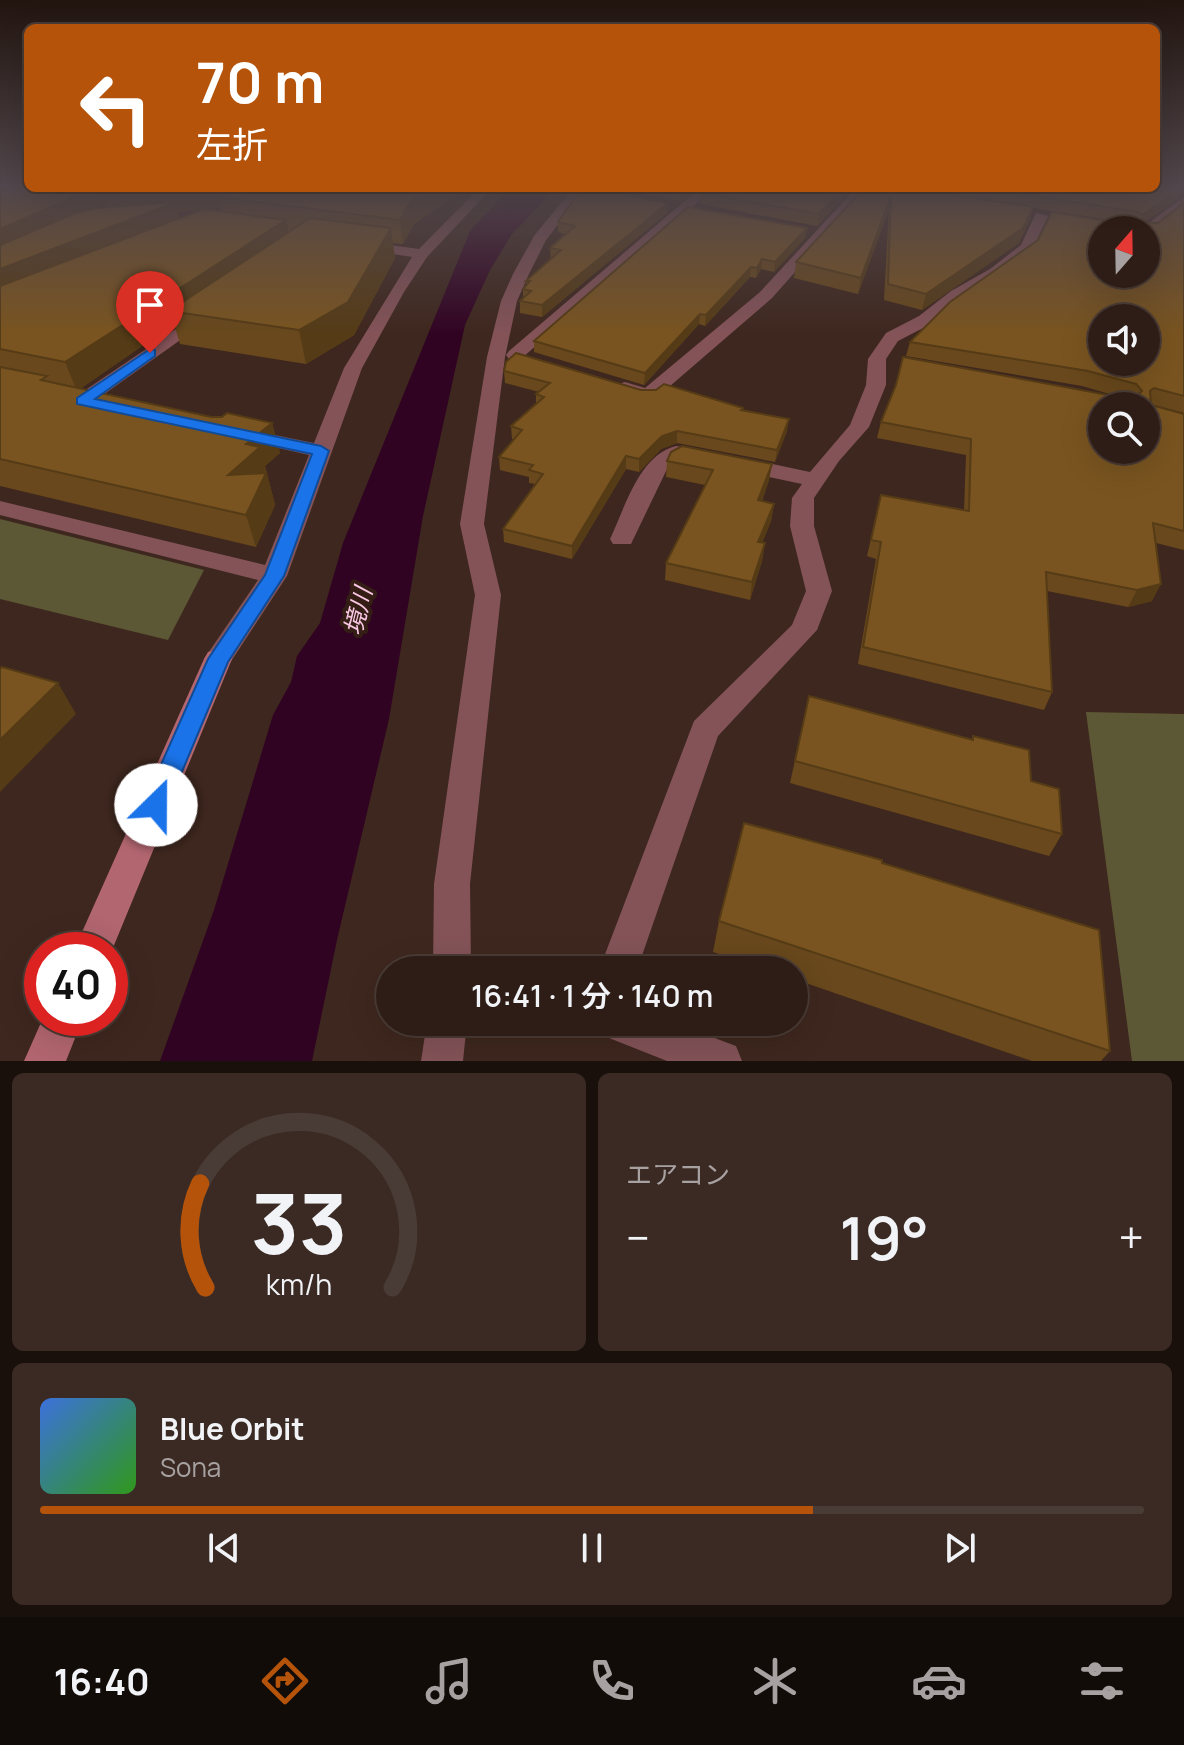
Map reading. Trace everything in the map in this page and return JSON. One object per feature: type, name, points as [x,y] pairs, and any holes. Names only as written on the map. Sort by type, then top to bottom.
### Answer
[{"type":"street","points":[[101,932],[218,659],[274,576],[353,368],[396,292],[422,254],[440,236]]},
{"type":"street","points":[[457,956],[452,884],[488,595],[472,524],[513,357],[509,301],[542,236]]},
{"type":"street","points":[[513,357],[653,236]]},
{"type":"street","points":[[603,381],[648,395],[766,295],[813,236]]},
{"type":"street","points":[[623,956],[705,730],[803,630],[819,591],[802,526],[803,498],[831,457],[859,427],[876,385],[877,359],[892,337],[925,320],[957,294],[995,272],[1027,247],[1032,236]]},
{"type":"street","points":[[340,243],[422,254]]},
{"type":"street","points":[[112,407],[75,400],[211,310]]},
{"type":"street","points":[[877,359],[905,364]]},
{"type":"street","points":[[231,432],[321,451]]},
{"type":"street","points":[[622,539],[659,463],[676,452],[816,480]]},
{"type":"street","points":[[0,508],[274,576]]},
{"type":"street","points":[[45,1061],[55,1036]]},
{"type":"street","points":[[442,1061],[445,1036]]},
{"type":"street","points":[[655,1036],[721,1061]]},
{"type":"shaded area","points":[[0,519],[204,570],[168,640],[0,599]]},
{"type":"shaded area","points":[[1086,712],[1184,714],[1184,1061],[1132,1061]]},
{"type":"water","name":"境川","points":[[468,236],[511,236],[490,270],[465,325],[423,516],[389,719],[312,1061],[160,1061],[214,910],[273,715],[291,682],[297,656],[320,623],[343,543]]},
{"type":"building","points":[[22,236],[88,236],[0,269],[0,245]]},
{"type":"building","points":[[134,236],[262,236],[65,362],[0,349],[0,286]]},
{"type":"building","points":[[283,236],[387,236],[348,302],[299,330],[169,311]]},
{"type":"building","points":[[564,236],[628,236],[542,305],[520,301],[531,291],[523,289],[530,281],[526,281],[561,250],[550,248]]},
{"type":"building","points":[[655,236],[800,236],[775,262],[762,259],[757,268],[751,267],[706,315],[700,314],[645,373],[534,341]]},
{"type":"building","points":[[820,236],[876,236],[861,278],[796,262]]},
{"type":"building","points":[[890,236],[1012,236],[926,294],[888,284]]},
{"type":"building","points":[[1040,236],[1088,236],[1088,288],[1160,288],[1160,236],[1184,236],[1184,396],[1154,388],[1150,392],[1141,392],[1136,384],[1106,376],[1160,376],[1160,304],[1088,304],[1088,371],[910,342],[950,302]]},
{"type":"building","points":[[516,353],[641,390],[656,390],[664,384],[743,408],[741,410],[789,419],[777,450],[677,431],[662,436],[639,459],[626,456],[572,546],[503,529],[543,474],[529,470],[533,465],[499,457],[522,430],[511,426],[544,397],[536,394],[550,383],[504,371],[506,362]]},
{"type":"building","points":[[903,357],[1092,392],[1088,392],[1088,464],[1160,464],[1160,407],[1184,414],[1184,531],[1153,523],[1161,584],[1137,590],[1046,572],[1052,692],[863,647],[881,542],[871,540],[881,495],[969,511],[971,439],[881,422]]},
{"type":"building","points":[[0,367],[47,376],[41,380],[211,417],[222,417],[227,413],[272,423],[246,444],[260,447],[228,475],[266,473],[246,515],[0,459]]},
{"type":"building","points":[[682,446],[772,464],[758,500],[774,504],[758,542],[765,543],[752,582],[666,563],[713,470],[667,461],[671,452]]},
{"type":"building","points":[[2,667],[58,683],[0,740],[0,669]]},
{"type":"building","points":[[809,696],[973,740],[973,736],[1029,750],[1031,781],[1059,789],[1062,834],[795,761]]},
{"type":"building","points":[[744,823],[882,860],[882,863],[1099,930],[1110,1051],[719,921]]},
{"type":"route","points":[[150,353],[82,401],[321,451],[274,576],[218,659],[156,805]]}]
